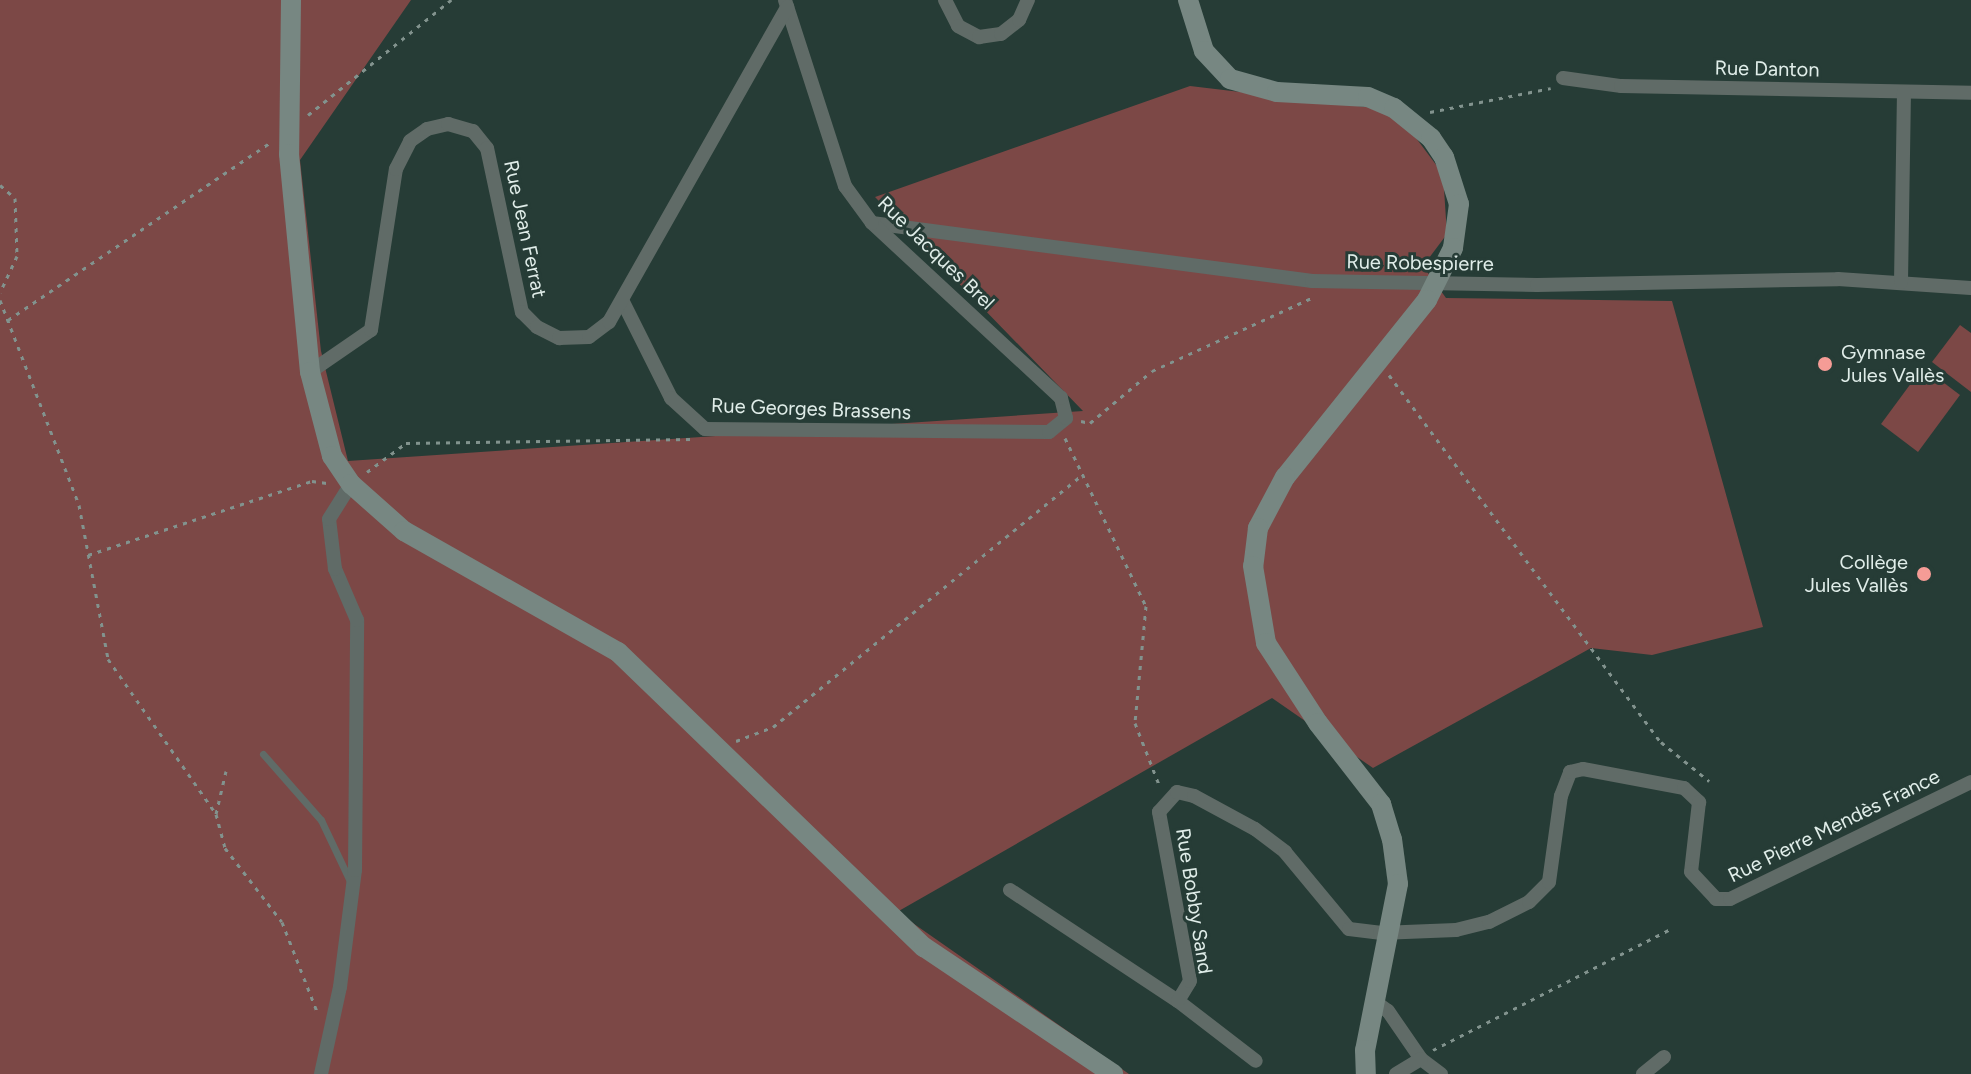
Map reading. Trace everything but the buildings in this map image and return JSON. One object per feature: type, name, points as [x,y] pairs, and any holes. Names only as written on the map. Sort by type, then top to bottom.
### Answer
[{"type":"street","points":[[291,0],[289,130],[310,372],[332,456],[351,484],[404,531],[618,652],[924,947],[1113,1074]]},
{"type":"street","points":[[945,0],[958,26],[979,37],[1001,34],[1019,20],[1028,0]]},
{"type":"street","points":[[1188,0],[1204,51],[1230,79],[1277,92],[1368,97],[1414,123],[1444,157],[1459,204],[1453,248],[1437,282],[1380,362],[1285,477],[1258,528],[1253,566],[1266,643],[1318,723],[1381,804],[1398,884],[1392,931],[1374,1001],[1366,1074]]},
{"type":"street","name":"Rue Jacques Brel","points":[[786,4],[845,186],[872,223],[1061,398],[1066,418]]},
{"type":"street","name":"Rue Jean Ferrat","points":[[310,372],[371,330],[396,169],[410,141],[427,129],[448,124],[473,131],[487,148],[514,287],[522,312],[537,327],[559,338],[589,337],[609,322],[786,4]]},
{"type":"street","name":"Rue Danton","points":[[1563,78],[1621,86],[1971,93]]},
{"type":"street","points":[[1901,282],[1904,92]]},
{"type":"street","name":"Rue Robespierre","points":[[872,223],[1312,281],[1901,282],[1971,288]]},
{"type":"street","name":"Rue Georges Brassens","points":[[622,300],[671,398],[705,429],[1049,432],[1066,418]]},
{"type":"street","points":[[321,1074],[353,886],[357,620],[335,569],[329,519],[351,484]]},
{"type":"street","name":"Rue Pierre Mendès France","points":[[1392,931],[1456,930],[1489,922],[1529,902],[1549,882],[1561,796],[1570,772],[1583,769],[1684,788],[1699,802],[1691,872],[1716,899],[1730,899],[1971,782]]},
{"type":"street","name":"Rue Bobby Sand","points":[[1178,1001],[1190,981],[1159,812],[1177,792],[1194,796],[1255,829],[1285,852],[1349,929],[1392,931]]},
{"type":"street","name":"Rue Bobby Sand","points":[[1010,890],[1178,1001],[1256,1061]]},
{"type":"street","points":[[1374,1001],[1388,1011],[1421,1059],[1441,1074]]},
{"type":"street","points":[[1643,1074],[1664,1057]]},
{"type":"street","points":[[1396,1074],[1421,1059]]},
{"type":"lane","points":[[263,754],[321,820],[353,886]]},
{"type":"path","points":[[8,320],[289,130],[451,0]]},
{"type":"path","points":[[1414,123],[1429,112],[1550,89],[1563,78]]},
{"type":"path","points":[[0,185],[15,198],[17,256],[0,292]]},
{"type":"path","points":[[1167,804],[1135,723],[1146,606],[1080,477],[1065,440],[1066,418],[1090,423],[1152,371],[1319,295]]},
{"type":"path","points":[[0,300],[79,505],[108,659],[216,814],[225,848],[282,922],[327,1048]]},
{"type":"path","points":[[1380,362],[1661,742],[1709,781]]},
{"type":"path","points":[[88,555],[312,481],[351,484],[406,443],[702,439],[705,429]]},
{"type":"path","points":[[718,748],[773,727],[1080,477]]},
{"type":"path","points":[[216,814],[226,771]]},
{"type":"path","points":[[1421,1059],[1672,928]]},
{"type":"shaded area","points":[[0,0],[411,0],[300,160],[321,351],[348,461],[1083,411],[875,197],[1190,86],[1383,109],[1413,134],[1443,174],[1447,234],[1423,266],[1446,298],[1672,301],[1763,627],[1652,655],[1591,648],[1373,768],[1272,698],[897,912],[1129,1074],[0,1074]]},
{"type":"shaded area","points":[[1960,325],[1971,333],[1971,392],[1932,362]]},
{"type":"shaded area","points":[[1923,367],[1960,395],[1918,452],[1881,424]]},
{"type":"place","name":"Gymnase Jules Vallès","points":[[1825,364]]},
{"type":"place","name":"Collège Jules Vallès","points":[[1924,574]]}]
